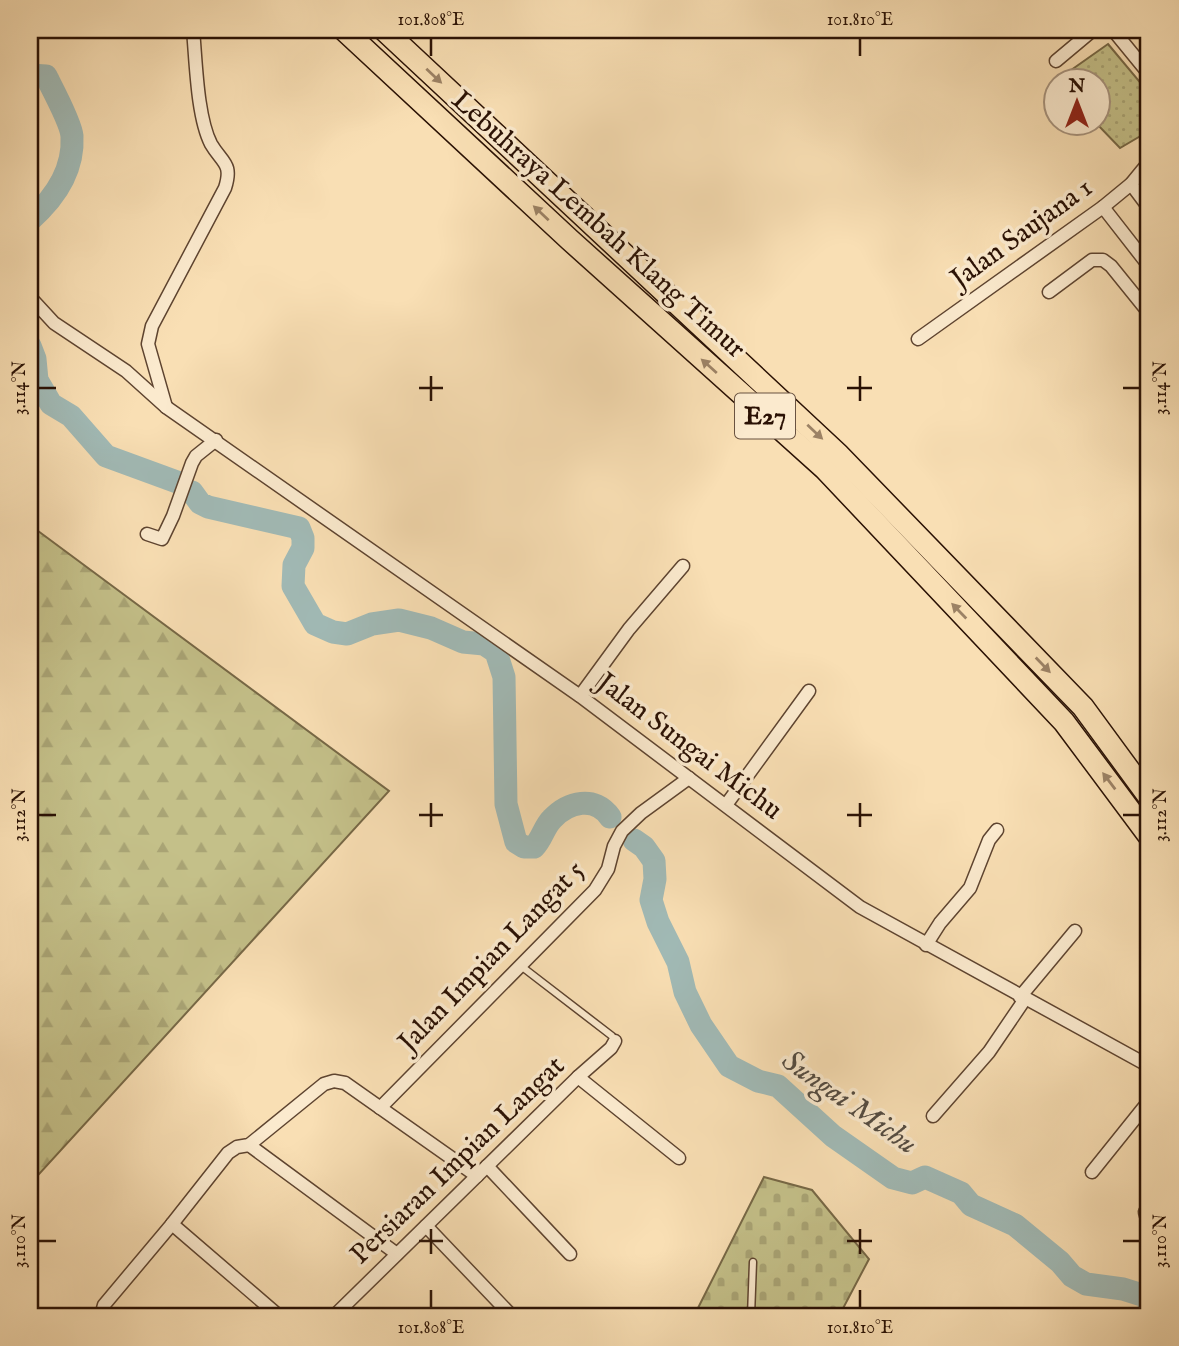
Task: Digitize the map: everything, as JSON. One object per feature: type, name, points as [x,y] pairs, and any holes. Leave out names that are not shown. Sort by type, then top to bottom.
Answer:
[{"type":"highway","name":"Lebuhraya Lembah Klang Timur","points":[[344,30],[570,240],[825,470],[1064,722],[1149,836]]},
{"type":"highway","name":"Lebuhraya Lembah Klang Timur","points":[[384,30],[839,454],[1083,707],[1149,797]]},
{"type":"street","points":[[166,407],[148,344],[152,326],[230,175],[226,163],[212,144],[204,121],[193,30]]},
{"type":"street","points":[[1056,61],[1093,30]]},
{"type":"street","points":[[1113,30],[1149,75]]},
{"type":"street","name":"Jalan Saujana 1","points":[[918,338],[1103,207],[1130,184],[1149,162]]},
{"type":"street","points":[[1130,184],[1149,208]]},
{"type":"street","points":[[1103,207],[1149,266]]},
{"type":"street","points":[[1049,292],[1092,260],[1103,260],[1111,266],[1149,313]]},
{"type":"street","name":"Jalan Sungai Michu","points":[[30,297],[54,323],[125,371],[166,407],[580,696],[860,907],[1149,1066]]},
{"type":"street","points":[[147,534],[162,539],[192,463],[203,449],[216,440]]},
{"type":"street","points":[[580,696],[629,629],[683,566]]},
{"type":"street","points":[[726,805],[809,691]]},
{"type":"street","name":"Jalan Impian Langat 5","points":[[380,1108],[595,890],[608,869],[614,846],[622,831],[641,813],[689,778]]},
{"type":"street","points":[[926,945],[940,923],[970,888],[989,840],[997,831]]},
{"type":"street","points":[[933,1116],[989,1052],[1022,998],[1074,931]]},
{"type":"street","name":"Persiaran Impian Langat","points":[[334,1316],[578,1077],[611,1048],[615,1041]]},
{"type":"street","points":[[578,1077],[679,1158]]},
{"type":"street","points":[[101,1316],[104,1304],[173,1224],[228,1153],[237,1147],[249,1145],[324,1084],[334,1081],[345,1083],[380,1108],[482,1171],[569,1254]]},
{"type":"street","points":[[1092,1172],[1149,1101]]},
{"type":"street","points":[[249,1145],[397,1254]]},
{"type":"street","points":[[1149,1205],[1145,1212],[1149,1227]]},
{"type":"street","points":[[173,1224],[279,1316]]},
{"type":"street","points":[[426,1226],[509,1313]]},
{"type":"lane","points":[[520,966],[615,1041]]},
{"type":"lane","points":[[751,1316],[753,1262]]},
{"type":"green space","points":[[1108,44],[1149,93],[1149,131],[1120,148],[1108,136],[1112,136],[1112,66],[1077,66]]},
{"type":"green space","points":[[30,525],[389,791],[30,1184]]},
{"type":"green space","points":[[764,1177],[812,1190],[869,1259],[839,1316],[705,1316],[697,1310]]},
{"type":"waterway","name":"Sungai Michu","points":[[30,75],[46,76],[65,114],[72,136],[70,161],[61,183],[47,203],[30,220]]},
{"type":"waterway","name":"Sungai Michu","points":[[30,346],[35,359],[37,380],[51,404],[71,416],[106,456],[177,482]]},
{"type":"waterway","name":"Sungai Michu","points":[[192,492],[200,503],[208,507],[299,528],[303,548],[294,565],[293,586],[315,624],[333,632],[347,634],[372,624],[399,620],[431,628],[463,642],[484,644],[496,652],[504,677],[506,804],[516,842],[524,847],[534,847],[552,819],[573,805],[589,803],[604,810],[610,817]]},
{"type":"waterway","name":"Sungai Michu","points":[[634,840],[644,847],[654,861],[655,879],[651,900],[658,922],[678,962],[685,992],[701,1025],[729,1066],[758,1081],[778,1086],[833,1136],[893,1178],[912,1183],[925,1177],[961,1193],[971,1205],[1015,1225],[1060,1262],[1072,1276],[1086,1284],[1123,1289],[1142,1295],[1149,1301]]}]
